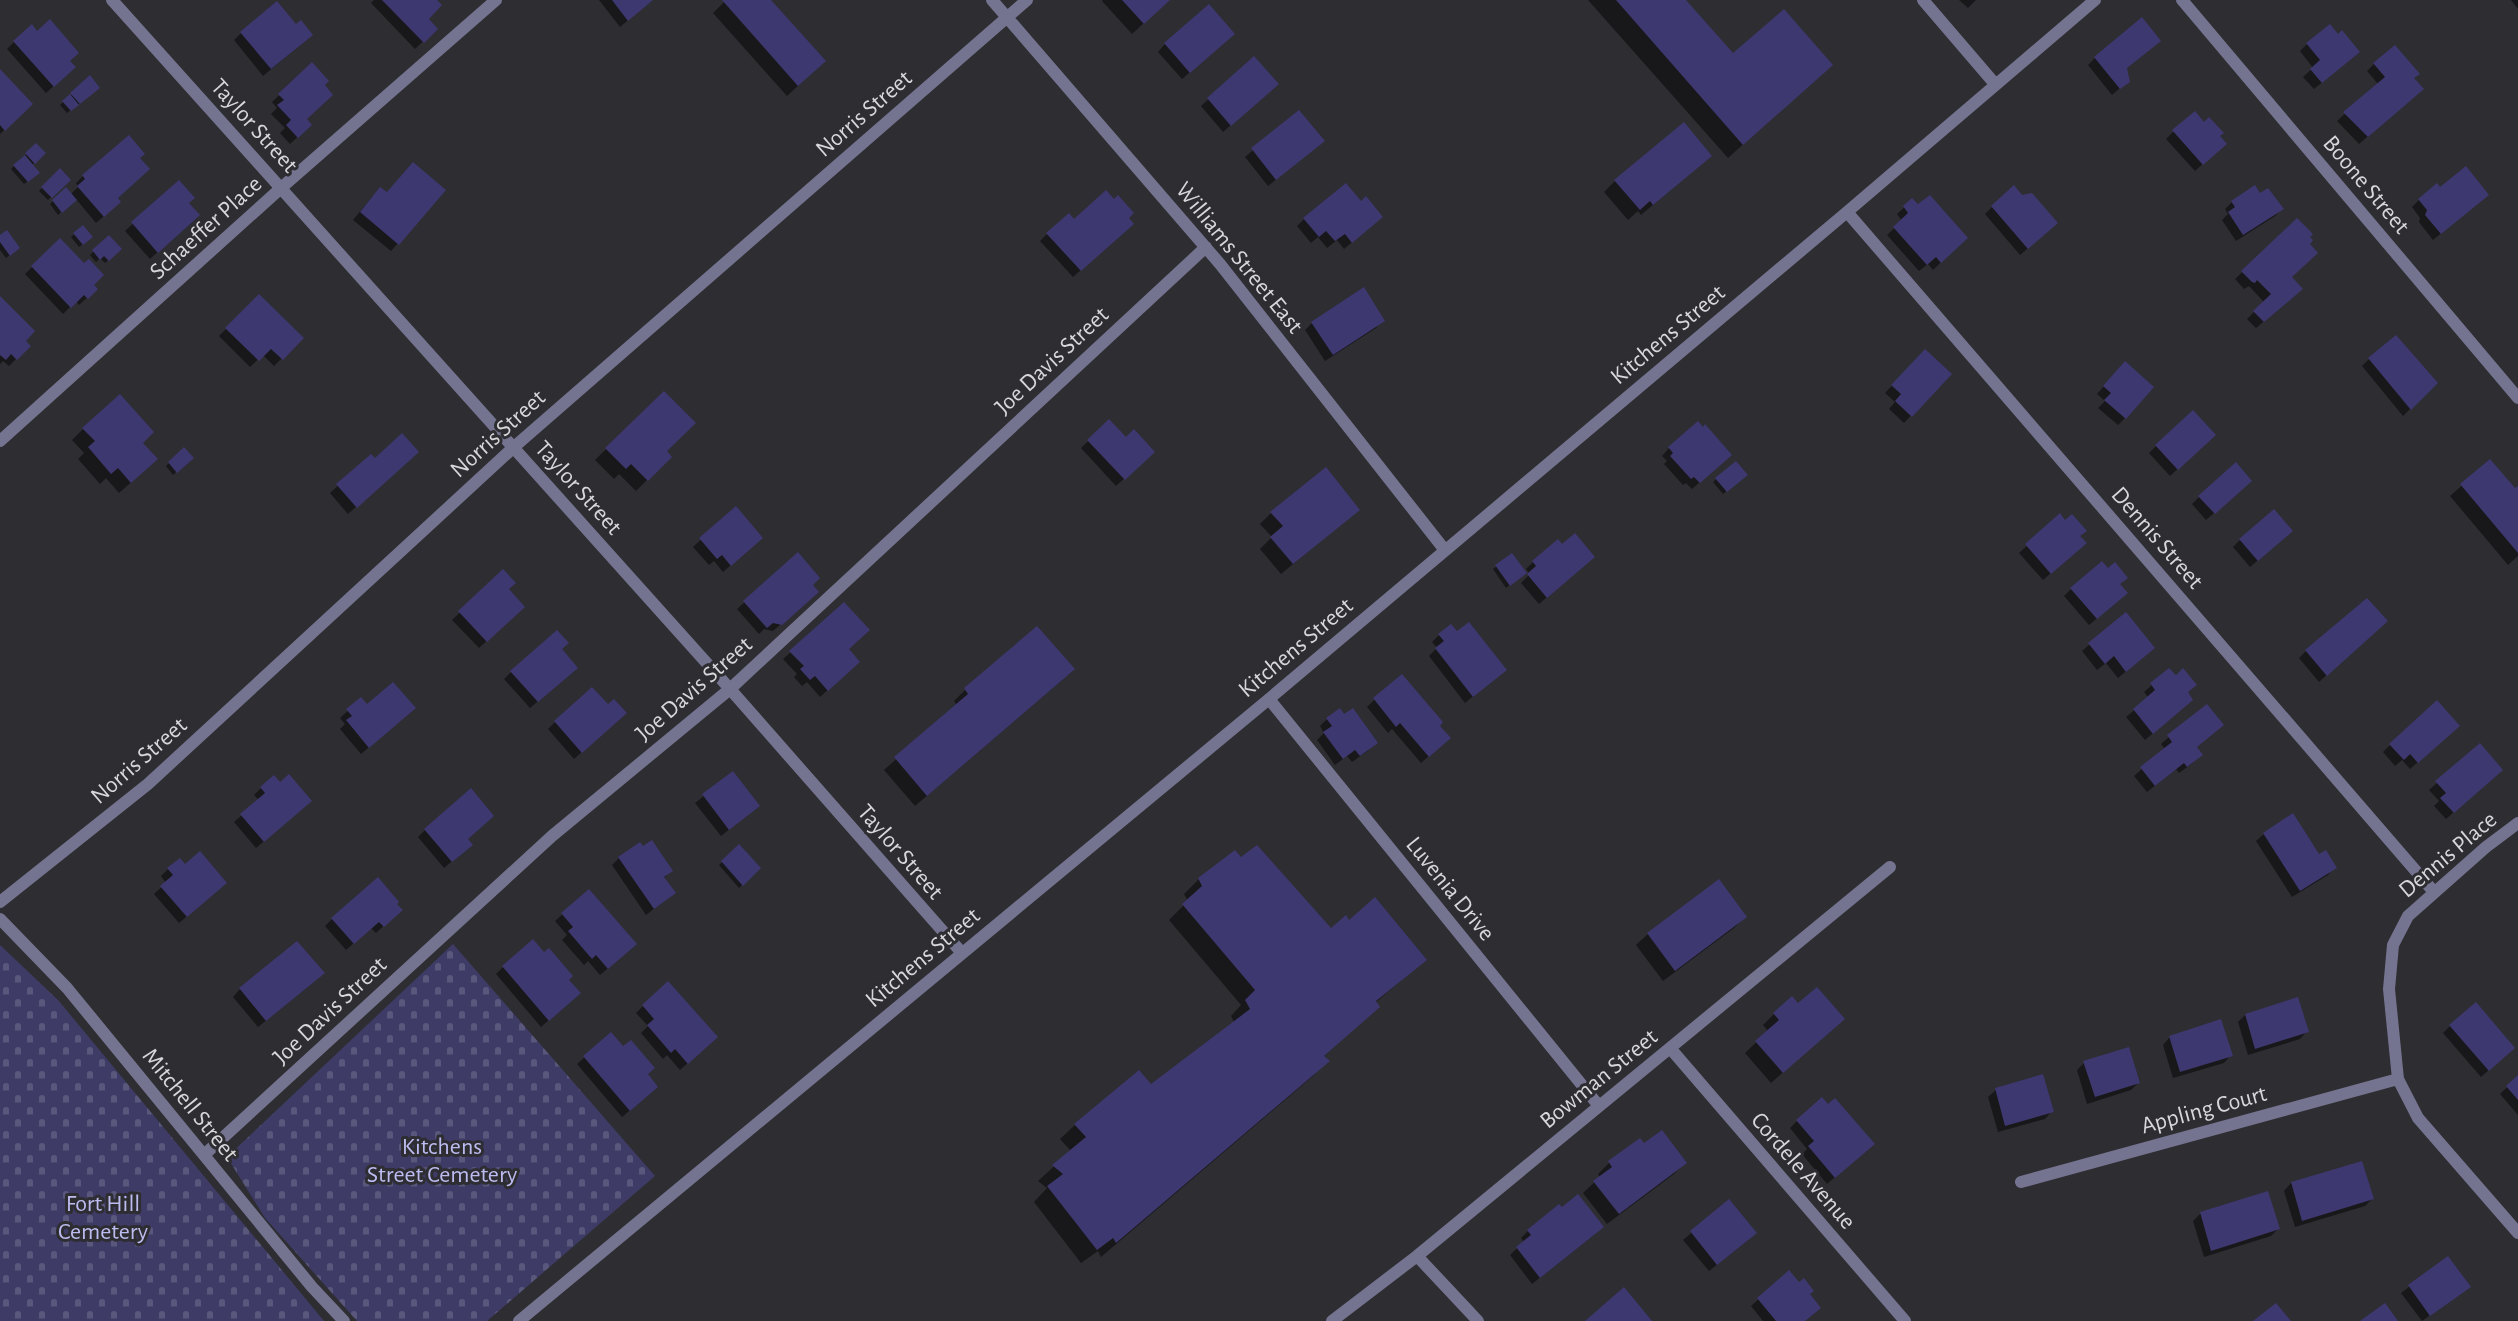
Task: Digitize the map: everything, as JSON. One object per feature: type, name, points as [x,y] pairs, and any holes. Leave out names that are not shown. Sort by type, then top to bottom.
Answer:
[{"type":"street","name":"Taylor Street","points":[[112,0],[730,689],[962,953]]},
{"type":"street","name":"Schaeffer Place","points":[[0,441],[496,0]]},
{"type":"street","name":"Williams Street East","points":[[992,0],[1206,247],[1444,549]]},
{"type":"street","name":"Norris Street","points":[[0,902],[148,784],[514,447],[1027,0]]},
{"type":"street","points":[[1923,0],[1995,84]]},
{"type":"street","name":"Kitchens Street","points":[[519,1321],[1269,699],[2095,0]]},
{"type":"street","name":"Boone Street","points":[[2182,0],[2518,398]]},
{"type":"street","name":"Dennis Street","points":[[1847,212],[2434,892]]},
{"type":"street","name":"Joe Davis Street","points":[[204,1155],[552,836],[730,689],[1206,247]]},
{"type":"street","name":"Luvenia Drive","points":[[1269,699],[1599,1106]]},
{"type":"street","name":"Dennis Place","points":[[2518,823],[2486,847],[2408,916],[2393,945],[2389,989],[2398,1079],[2418,1118],[2518,1233]]},
{"type":"street","name":"Bowman Street","points":[[1332,1321],[1417,1256],[1890,867]]},
{"type":"street","name":"Mitchell Street","points":[[0,919],[67,988],[312,1287],[344,1321]]},
{"type":"street","name":"Cordele Avenue","points":[[1670,1048],[1905,1321]]},
{"type":"street","name":"Appling Court","points":[[2021,1182],[2398,1079]]},
{"type":"street","points":[[1417,1256],[1478,1321]]},
{"type":"green space","name":"Kitchens Street Cemetery","points":[[453,944],[655,1176],[487,1321],[357,1321],[265,1218],[227,1157]]},
{"type":"green space","name":"Fort Hill Cemetery","points":[[0,945],[58,1000],[324,1321],[0,1321]]},
{"type":"building","points":[[382,0],[437,0],[442,5],[429,19],[438,29],[424,43]]},
{"type":"building","points":[[612,0],[653,0],[628,21]]},
{"type":"building","points":[[722,0],[771,0],[826,61],[798,86]]},
{"type":"building","points":[[1122,0],[1170,0],[1144,24]]},
{"type":"building","points":[[1616,0],[1686,0],[1733,53],[1784,9],[1833,65],[1743,145]]},
{"type":"building","points":[[277,1],[296,24],[301,20],[313,35],[271,69],[240,32]]},
{"type":"building","points":[[1209,4],[1235,34],[1190,73],[1164,43]]},
{"type":"building","points":[[2142,17],[2161,41],[2127,68],[2130,82],[2120,89],[2094,57]]},
{"type":"building","points":[[50,19],[79,53],[70,61],[76,67],[54,87],[13,41],[32,24],[37,31]]},
{"type":"building","points":[[2330,24],[2338,34],[2342,30],[2360,52],[2322,83],[2310,69],[2320,60],[2306,43]]},
{"type":"building","points":[[2395,45],[2420,74],[2414,78],[2424,89],[2368,137],[2343,112],[2385,77],[2373,63]]},
{"type":"building","points":[[1254,56],[1279,84],[1231,126],[1207,98]]},
{"type":"building","points":[[312,62],[329,81],[325,85],[333,95],[307,119],[312,125],[298,138],[286,125],[291,120],[277,105],[284,100],[278,94]]},
{"type":"building","points":[[0,69],[33,104],[5,131],[0,125]]},
{"type":"building","points":[[90,75],[100,88],[80,104],[70,93]]},
{"type":"building","points":[[70,94],[79,105],[71,111],[62,101]]},
{"type":"building","points":[[1299,110],[1325,141],[1276,180],[1251,148]]},
{"type":"building","points":[[2195,111],[2204,122],[2209,117],[2224,133],[2220,136],[2227,144],[2203,165],[2172,130]]},
{"type":"building","points":[[1684,122],[1712,156],[1653,205],[1650,201],[1640,210],[1614,180]]},
{"type":"building","points":[[129,135],[145,154],[140,158],[150,169],[118,198],[121,202],[104,217],[77,186],[85,179],[82,175]]},
{"type":"building","points":[[36,143],[46,153],[35,164],[25,153]]},
{"type":"building","points":[[25,155],[40,173],[28,182],[13,165]]},
{"type":"building","points":[[413,162],[446,190],[399,245],[360,212],[380,187],[387,192]]},
{"type":"building","points":[[2466,166],[2489,195],[2441,234],[2425,215],[2427,210],[2418,199],[2437,183],[2440,187]]},
{"type":"building","points":[[60,168],[71,180],[52,198],[41,187]]},
{"type":"building","points":[[179,180],[195,198],[189,203],[200,215],[158,253],[131,222]]},
{"type":"building","points":[[1346,183],[1361,201],[1366,196],[1383,217],[1352,243],[1345,234],[1335,241],[1326,231],[1319,237],[1303,218]]},
{"type":"building","points":[[2014,185],[2022,195],[2032,193],[2058,223],[2028,249],[1991,206]]},
{"type":"building","points":[[2255,185],[2260,193],[2268,188],[2284,209],[2243,235],[2228,212],[2235,207],[2231,201]]},
{"type":"building","points":[[66,187],[77,200],[62,213],[52,200]]},
{"type":"building","points":[[1106,190],[1114,199],[1118,195],[1134,213],[1129,218],[1134,224],[1081,271],[1046,233],[1069,213],[1074,219]]},
{"type":"building","points":[[1930,195],[1968,238],[1941,263],[1936,257],[1927,265],[1893,227],[1908,213],[1903,206],[1912,198],[1918,204]]},
{"type":"building","points":[[2297,218],[2313,234],[2310,237],[2313,240],[2310,244],[2318,253],[2292,277],[2303,289],[2264,322],[2253,311],[2271,294],[2257,280],[2255,283],[2252,282],[2241,271]]},
{"type":"building","points":[[83,225],[93,237],[83,245],[73,233]]},
{"type":"building","points":[[7,230],[20,248],[10,256],[0,242],[0,235]]},
{"type":"building","points":[[109,235],[122,249],[109,261],[104,256],[100,260],[92,250]]},
{"type":"building","points":[[60,238],[84,263],[89,259],[104,275],[94,285],[98,289],[88,299],[84,295],[71,308],[31,266]]},
{"type":"building","points":[[1364,287],[1385,321],[1333,355],[1311,322]]},
{"type":"building","points":[[259,294],[304,338],[283,360],[271,349],[259,361],[225,328]]},
{"type":"building","points":[[0,296],[35,331],[26,341],[31,346],[17,360],[11,354],[6,360],[0,355]]},
{"type":"building","points":[[2396,335],[2438,383],[2411,410],[2368,358]]},
{"type":"building","points":[[1925,349],[1952,374],[1912,417],[1895,401],[1901,394],[1891,385]]},
{"type":"building","points":[[2125,361],[2154,387],[2126,419],[2104,400],[2111,393],[2103,386]]},
{"type":"building","points":[[664,391],[696,423],[667,451],[672,457],[648,481],[631,464],[626,469],[605,448]]},
{"type":"building","points":[[120,394],[154,432],[143,443],[158,459],[131,483],[118,468],[111,474],[88,447],[95,441],[82,428]]},
{"type":"building","points":[[2193,410],[2216,435],[2178,470],[2155,445]]},
{"type":"building","points":[[1109,419],[1126,437],[1134,429],[1155,452],[1125,480],[1087,440]]},
{"type":"building","points":[[1698,421],[1703,427],[1705,424],[1732,455],[1700,483],[1694,477],[1691,479],[1670,456],[1673,453],[1668,447]]},
{"type":"building","points":[[402,433],[419,452],[357,508],[336,484],[371,454],[375,458]]},
{"type":"building","points":[[184,447],[194,458],[177,473],[168,462]]},
{"type":"building","points":[[2490,459],[2515,488],[2518,486],[2518,553],[2460,484]]},
{"type":"building","points":[[1736,461],[1748,475],[1727,492],[1715,478]]},
{"type":"building","points":[[2236,462],[2252,481],[2215,514],[2198,496]]},
{"type":"building","points":[[1326,467],[1360,510],[1293,564],[1270,537],[1283,526],[1270,512]]},
{"type":"building","points":[[736,506],[763,538],[731,566],[722,555],[717,559],[699,538]]},
{"type":"building","points":[[2274,509],[2293,531],[2258,561],[2239,539]]},
{"type":"building","points":[[2060,513],[2065,520],[2072,514],[2087,531],[2080,536],[2087,543],[2051,574],[2025,544]]},
{"type":"building","points":[[1575,533],[1595,557],[1547,598],[1527,574],[1536,566],[1532,561],[1558,539],[1562,544]]},
{"type":"building","points":[[798,552],[820,578],[813,585],[819,592],[782,625],[773,623],[767,628],[743,601]]},
{"type":"building","points":[[1512,553],[1527,573],[1510,586],[1495,565]]},
{"type":"building","points":[[2102,561],[2108,568],[2115,562],[2128,578],[2120,584],[2128,593],[2097,619],[2070,588]]},
{"type":"building","points":[[503,569],[516,583],[509,589],[525,607],[487,642],[458,611]]},
{"type":"building","points":[[2367,598],[2388,621],[2327,676],[2305,650]]},
{"type":"building","points":[[844,602],[870,630],[849,649],[860,662],[828,691],[815,676],[810,680],[800,669],[804,666],[789,651]]},
{"type":"building","points":[[2126,612],[2155,648],[2126,672],[2114,656],[2105,664],[2088,643]]},
{"type":"building","points":[[1469,622],[1507,670],[1473,697],[1435,648],[1444,641],[1438,634],[1451,624],[1457,631]]},
{"type":"building","points":[[1037,626],[1075,669],[927,796],[894,757],[968,694],[964,688]]},
{"type":"building","points":[[557,630],[569,643],[562,649],[578,668],[538,702],[510,671]]},
{"type":"building","points":[[2169,668],[2176,675],[2183,668],[2197,685],[2188,692],[2193,700],[2153,734],[2133,709],[2155,690],[2150,683]]},
{"type":"building","points":[[1402,674],[1443,722],[1440,726],[1451,738],[1429,757],[1400,723],[1396,727],[1373,698]]},
{"type":"building","points":[[393,682],[416,708],[369,748],[346,720],[352,716],[346,709],[361,697],[367,704]]},
{"type":"building","points":[[592,687],[608,704],[614,699],[627,713],[582,753],[554,721]]},
{"type":"building","points":[[2437,700],[2460,726],[2418,763],[2410,754],[2404,760],[2389,744]]},
{"type":"building","points":[[2207,704],[2224,725],[2197,747],[2203,755],[2187,767],[2184,763],[2155,786],[2140,767],[2172,742],[2167,735]]},
{"type":"building","points":[[1340,708],[1344,714],[1353,708],[1378,743],[1360,756],[1355,750],[1343,759],[1323,732],[1332,726],[1326,718]]},
{"type":"building","points":[[2480,743],[2503,770],[2454,813],[2440,798],[2446,793],[2435,781]]},
{"type":"building","points":[[733,771],[760,806],[729,830],[702,794]]},
{"type":"building","points":[[289,774],[312,801],[264,842],[240,814],[265,793],[260,787],[274,775],[280,782]]},
{"type":"building","points":[[471,788],[494,816],[468,839],[473,845],[452,862],[424,829]]},
{"type":"building","points":[[2293,813],[2319,854],[2326,850],[2337,868],[2300,891],[2263,833]]},
{"type":"building","points":[[652,840],[673,871],[664,877],[676,893],[654,909],[618,857],[640,842],[643,846]]},
{"type":"building","points":[[739,844],[761,868],[743,886],[721,861]]},
{"type":"building","points":[[1257,845],[1331,928],[1346,915],[1349,920],[1375,897],[1427,960],[1376,1001],[1380,1007],[1324,1056],[1330,1061],[1116,1243],[1113,1238],[1097,1250],[1047,1186],[1063,1174],[1052,1165],[1086,1137],[1074,1124],[1139,1070],[1151,1084],[1250,1009],[1245,1000],[1255,990],[1182,904],[1202,886],[1198,878],[1235,850],[1241,857]]},
{"type":"building","points":[[200,851],[227,883],[187,917],[160,886],[173,875],[167,868],[180,858],[185,864]]},
{"type":"building","points":[[378,877],[403,910],[384,927],[379,922],[354,944],[331,918]]},
{"type":"building","points":[[1719,879],[1747,917],[1675,971],[1647,933]]},
{"type":"building","points":[[589,889],[637,944],[608,969],[596,955],[592,959],[568,931],[573,927],[561,913]]},
{"type":"building","points":[[533,939],[544,952],[549,948],[573,976],[569,980],[581,993],[549,1021],[502,966]]},
{"type":"building","points":[[297,941],[325,973],[266,1021],[239,988]]},
{"type":"building","points":[[668,981],[718,1037],[688,1064],[675,1049],[671,1053],[647,1025],[654,1019],[642,1005]]},
{"type":"building","points":[[1817,987],[1845,1019],[1783,1073],[1755,1041],[1779,1020],[1773,1013],[1792,996],[1798,1003]]},
{"type":"building","points":[[2298,997],[2309,1032],[2255,1049],[2245,1014]]},
{"type":"building","points":[[2476,1002],[2515,1048],[2489,1071],[2449,1025]]},
{"type":"building","points":[[2221,1019],[2233,1056],[2180,1072],[2169,1036]]},
{"type":"building","points":[[611,1032],[623,1046],[631,1040],[655,1068],[648,1074],[658,1087],[630,1111],[583,1056]]},
{"type":"building","points":[[2129,1047],[2140,1083],[2095,1097],[2083,1061]]},
{"type":"building","points":[[2043,1074],[2054,1112],[2005,1126],[1995,1088]]},
{"type":"building","points":[[2518,1075],[2518,1100],[2506,1086]]},
{"type":"building","points":[[1822,1097],[1828,1104],[1835,1098],[1875,1144],[1835,1178],[1808,1146],[1814,1141],[1796,1120]]},
{"type":"building","points":[[1662,1130],[1687,1163],[1619,1214],[1593,1181],[1612,1167],[1608,1161],[1640,1138],[1644,1143]]},
{"type":"building","points":[[2362,1161],[2374,1199],[2302,1221],[2291,1182]]},
{"type":"building","points":[[2268,1191],[2280,1229],[2211,1251],[2200,1212]]},
{"type":"building","points":[[1578,1194],[1604,1227],[1540,1278],[1516,1247],[1531,1235],[1527,1230],[1559,1204],[1562,1207]]},
{"type":"building","points":[[1729,1199],[1757,1233],[1717,1265],[1690,1231]]},
{"type":"building","points":[[2448,1256],[2471,1287],[2430,1316],[2408,1285]]},
{"type":"building","points":[[1789,1270],[1799,1282],[1804,1278],[1814,1291],[1810,1294],[1821,1308],[1805,1321],[1776,1321],[1757,1298]]},
{"type":"building","points":[[1624,1287],[1652,1321],[1585,1321]]},
{"type":"building","points":[[2276,1303],[2291,1321],[2253,1321]]},
{"type":"building","points":[[2385,1303],[2398,1321],[2360,1321]]}]
